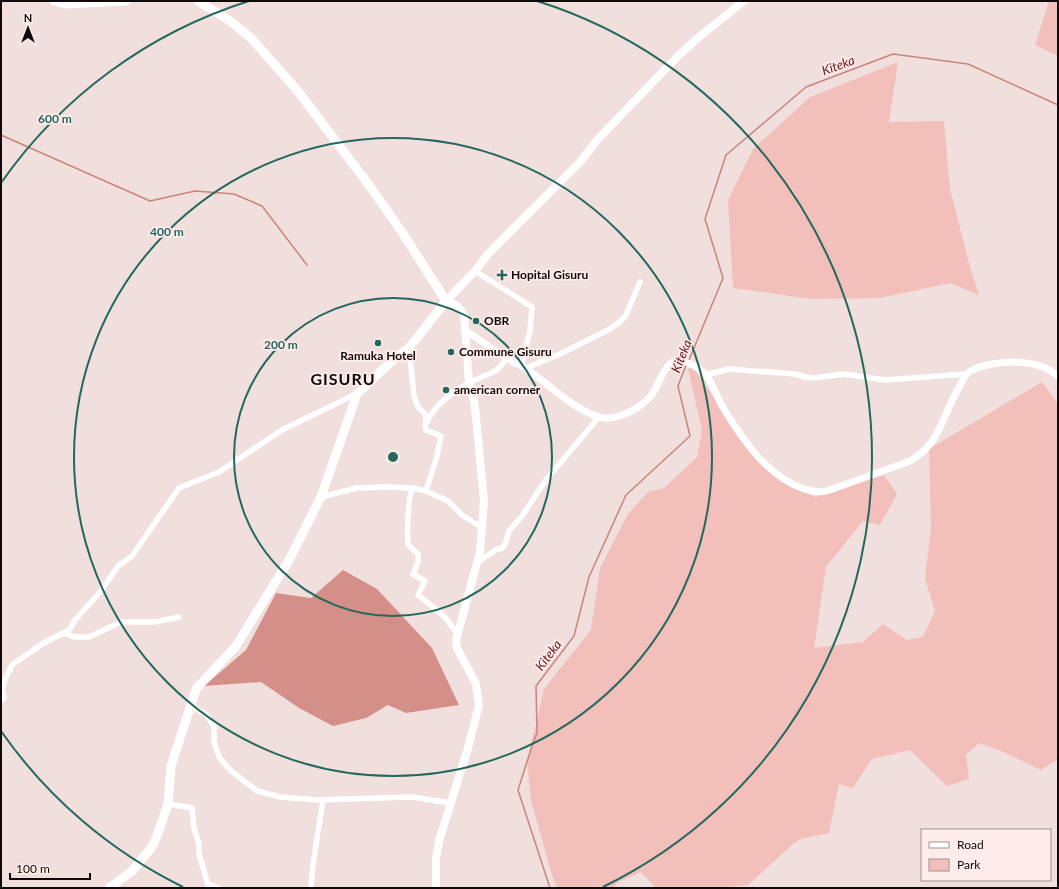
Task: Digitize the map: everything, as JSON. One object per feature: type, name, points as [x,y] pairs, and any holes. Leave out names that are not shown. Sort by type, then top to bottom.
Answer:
[{"type":"main road","points":[[54,1],[65,4],[126,1]]},
{"type":"main road","points":[[198,1],[230,21],[251,38],[275,64],[297,90],[370,185],[446,301],[458,306],[464,315],[469,382],[475,406],[484,501],[478,562],[456,640],[457,648],[476,684],[479,705],[475,726],[454,792],[452,804],[439,841],[436,859],[436,888]]},
{"type":"main road","points":[[109,888],[132,871],[152,847],[164,819],[168,804],[171,766],[194,694],[198,686],[236,646],[245,634],[289,560],[321,497],[357,394],[394,358],[409,348],[446,301],[475,271],[488,254],[582,161],[608,128],[678,56],[744,1]]},
{"type":"street","points":[[475,271],[532,307],[530,331],[523,367]]},
{"type":"street","points":[[523,367],[560,354],[610,329],[621,321],[626,315],[640,282]]},
{"type":"street","points":[[464,329],[508,359],[523,367],[566,399],[598,418],[609,418],[622,415],[639,406],[650,398],[665,369],[674,361],[679,360],[688,362],[706,375],[736,428],[763,462],[784,479],[803,489],[814,492],[827,491],[910,461],[921,455],[930,446],[936,436],[966,374]]},
{"type":"street","points":[[409,348],[414,396],[418,407],[425,414],[426,430],[441,436],[437,456],[426,491]]},
{"type":"street","points":[[425,426],[429,418],[443,400],[469,382],[496,371],[502,366],[505,360],[508,359]]},
{"type":"street","points":[[706,375],[728,369],[795,374],[806,377],[844,374],[884,380],[966,374],[982,366],[1021,362],[1036,364],[1052,371],[1058,376]]},
{"type":"street","points":[[1,701],[4,698],[2,690],[5,680],[12,665],[42,644],[69,630],[75,620],[101,591],[118,566],[132,556],[178,488],[219,472],[282,430],[357,394]]},
{"type":"street","points":[[478,562],[497,549],[501,549],[505,545],[509,531],[522,516],[544,481],[598,418]]},
{"type":"street","points":[[321,497],[357,488],[387,486],[412,488],[426,491],[448,501],[462,515],[482,527]]},
{"type":"street","points":[[412,488],[408,503],[408,545],[418,554],[418,562],[413,574],[425,581],[418,595],[444,616],[457,633]]},
{"type":"street","points":[[64,633],[74,637],[89,637],[121,622],[155,622],[179,617]]},
{"type":"street","points":[[192,704],[196,709],[206,714],[214,726],[214,742],[219,757],[230,770],[257,791],[281,797],[323,800],[412,797],[452,804]]},
{"type":"street","points":[[311,888],[313,864],[323,800]]},
{"type":"street","points":[[168,804],[192,808],[194,828],[199,844],[199,854],[208,886],[219,888]]},
{"type":"green space","points":[[1049,1],[1058,1],[1058,56],[1035,45]]},
{"type":"green space","points":[[898,62],[889,122],[944,121],[950,189],[970,267],[979,295],[950,283],[880,298],[811,299],[733,288],[728,200],[753,149],[810,97]]},
{"type":"green space","points":[[692,366],[732,423],[788,484],[816,497],[884,475],[897,494],[880,525],[863,521],[826,567],[814,648],[863,642],[883,624],[907,640],[923,637],[935,611],[925,579],[931,527],[929,449],[1042,382],[1058,404],[1058,759],[1041,770],[999,750],[979,743],[966,755],[969,779],[947,786],[910,750],[872,759],[853,788],[839,784],[829,833],[801,839],[794,843],[748,885],[715,888],[656,888],[641,872],[618,882],[613,888],[557,888],[551,872],[531,800],[527,762],[544,689],[591,630],[600,568],[628,514],[648,492],[664,488],[697,457],[702,430],[688,369]]},
{"type":"shaded area","points":[[343,570],[377,589],[432,648],[459,705],[406,713],[388,705],[366,718],[333,726],[299,708],[261,682],[204,686],[246,650],[276,593],[311,598]]},
{"type":"waterway","name":"Kiteka","points":[[689,360],[723,278],[705,219],[726,155],[806,87],[893,54],[968,64],[1058,105]]},
{"type":"waterway","points":[[1,135],[150,201],[195,191],[234,194],[262,206],[307,265]]},
{"type":"waterway","name":"Kiteka","points":[[550,888],[518,790],[537,733],[536,686],[574,636],[589,577],[626,495],[690,436],[678,386],[686,365]]},
{"type":"place","name":"Hopital Gisuru","points":[[502,275]]},
{"type":"place","name":"OBR","points":[[476,321]]},
{"type":"place","name":"Ramuka Hotel","points":[[378,343]]},
{"type":"place","name":"Commune Gisuru","points":[[451,352]]},
{"type":"place","name":"american corner","points":[[446,390]]},
{"type":"district","name":"GISURU","points":[[343,379]]}]
